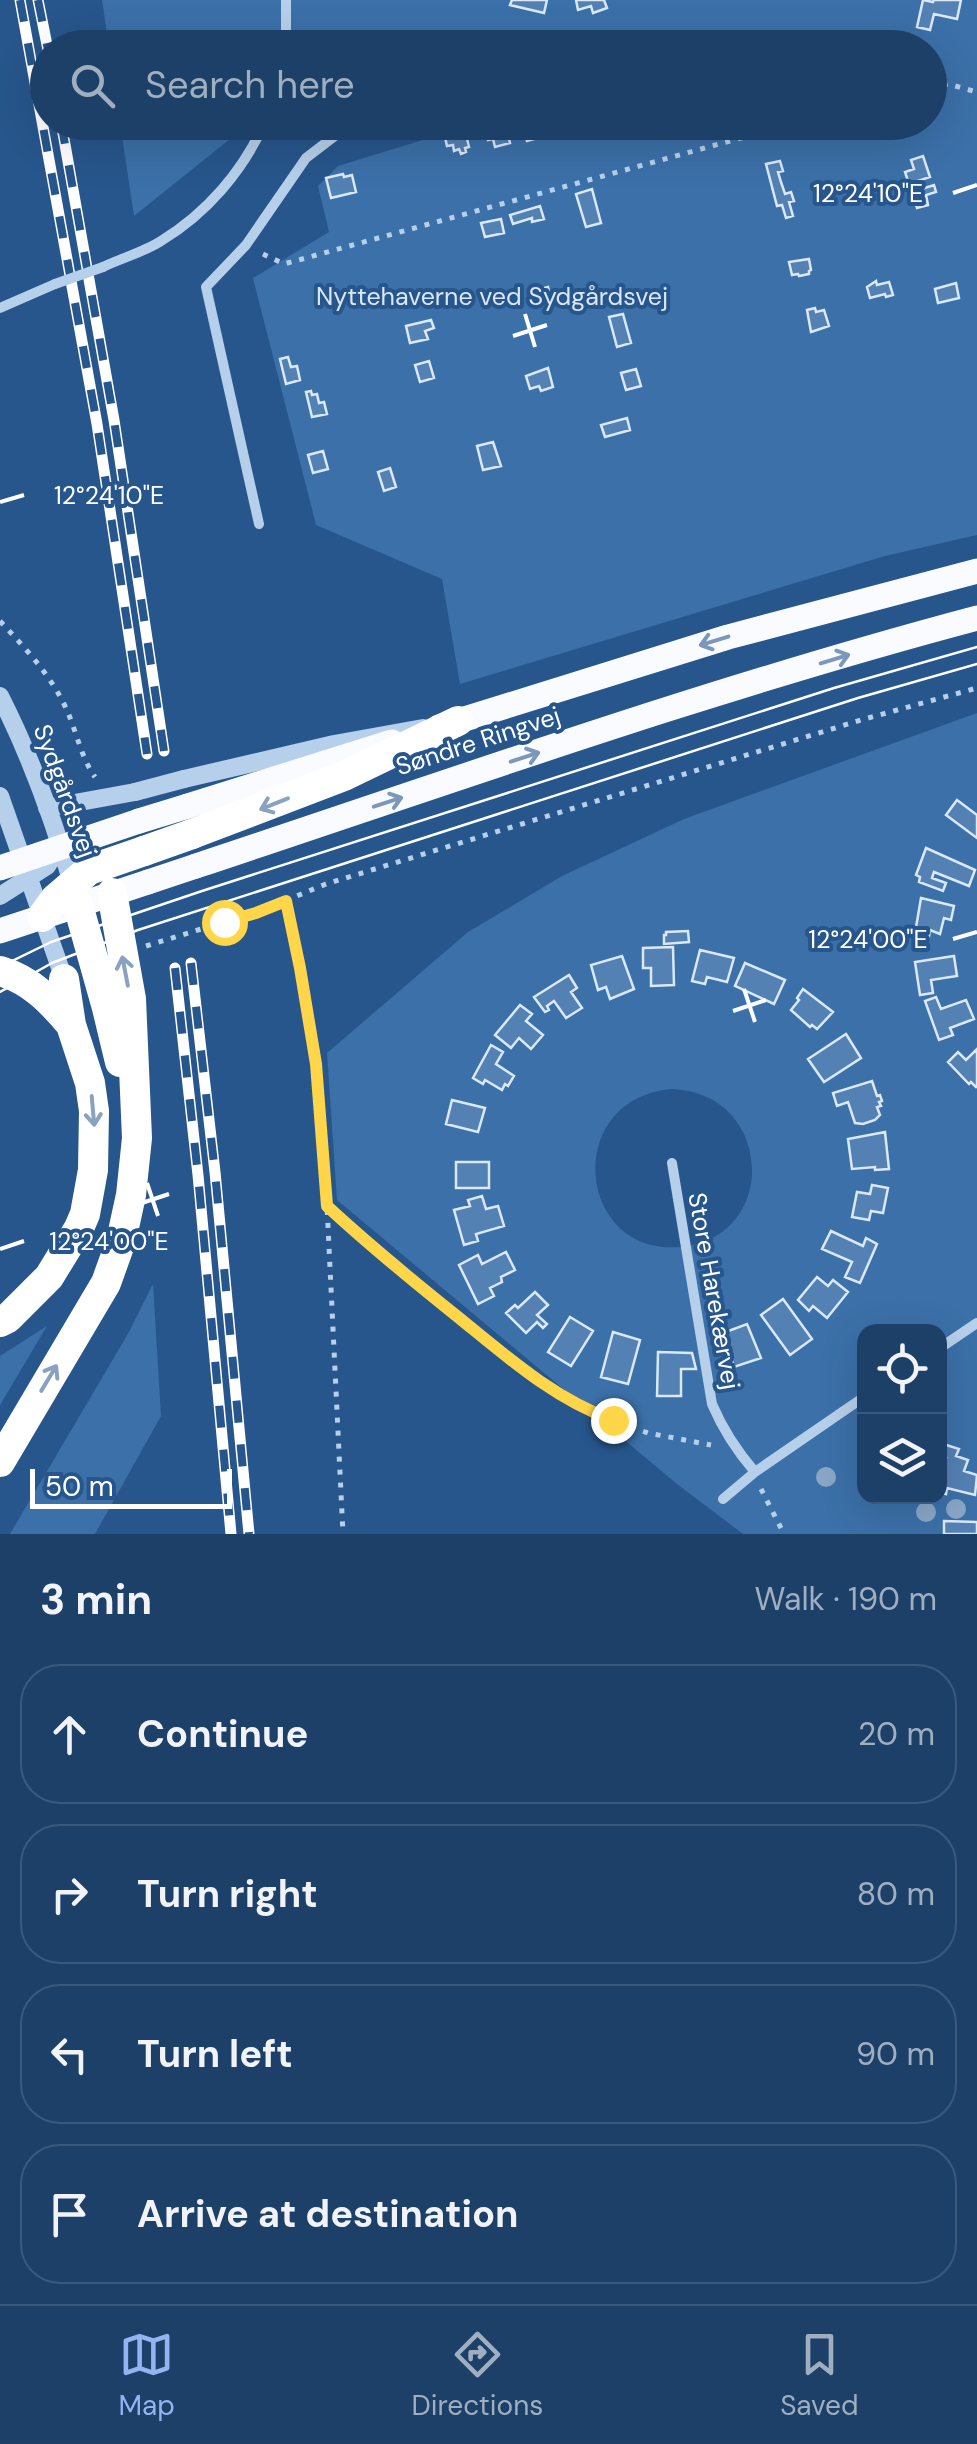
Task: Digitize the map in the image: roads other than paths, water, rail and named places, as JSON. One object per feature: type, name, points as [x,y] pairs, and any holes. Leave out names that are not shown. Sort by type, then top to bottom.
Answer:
[{"type":"highway","points":[[137,1138],[108,1008],[75,894],[89,870],[144,851],[190,820],[344,776],[458,721]]},
{"type":"highway","points":[[0,1462],[106,1283],[122,1241],[137,1138],[131,999],[112,893]]},
{"type":"highway","points":[[42,917],[55,898],[75,894]]},
{"type":"highway","points":[[0,972],[47,997],[71,1025]]},
{"type":"highway","points":[[0,1322],[49,1277],[85,1214],[93,1170],[94,1110],[90,1083],[71,1025],[64,978]]},
{"type":"main road","name":"Søndre Ringvej","points":[[458,721],[728,637],[977,571]]},
{"type":"main road","name":"Søndre Ringvej","points":[[75,894],[112,893],[148,882],[718,694],[977,618]]},
{"type":"main road","points":[[17,869],[60,847],[139,821],[190,820]]},
{"type":"main road","points":[[0,931],[42,917]]},
{"type":"street","points":[[286,0],[287,30]]},
{"type":"street","points":[[0,308],[160,242],[194,217],[229,183],[257,140]]},
{"type":"street","points":[[259,524],[206,287],[246,245],[306,158],[330,140]]},
{"type":"street","name":"Sydgårdsvej","points":[[0,696],[18,731],[75,894]]},
{"type":"street","points":[[47,808],[135,792],[334,744],[458,721]]},
{"type":"street","points":[[0,796],[17,869],[42,917],[64,978]]},
{"type":"street","points":[[0,896],[17,869]]},
{"type":"street","name":"Store Harekærvej","points":[[672,1164],[712,1404],[734,1448],[754,1472]]},
{"type":"street","points":[[947,1343],[977,1324]]},
{"type":"street","points":[[723,1498],[754,1472],[857,1402]]},
{"type":"tram line","points":[[0,967],[51,942],[202,891],[834,688],[977,647]]},
{"type":"tram line","points":[[0,992],[52,963],[138,930],[858,698],[977,664]]},
{"type":"railway","points":[[20,0],[30,55]]},
{"type":"railway","points":[[38,0],[44,30]]},
{"type":"railway","points":[[45,140],[97,424],[147,754]]},
{"type":"railway","points":[[64,140],[114,420],[164,751]]},
{"type":"railway","points":[[191,963],[249,1534]]},
{"type":"railway","points":[[175,968],[231,1534]]},
{"type":"park label","name":"Nyttehaverne ved Sydgårdsvej","points":[[492,296]]}]
